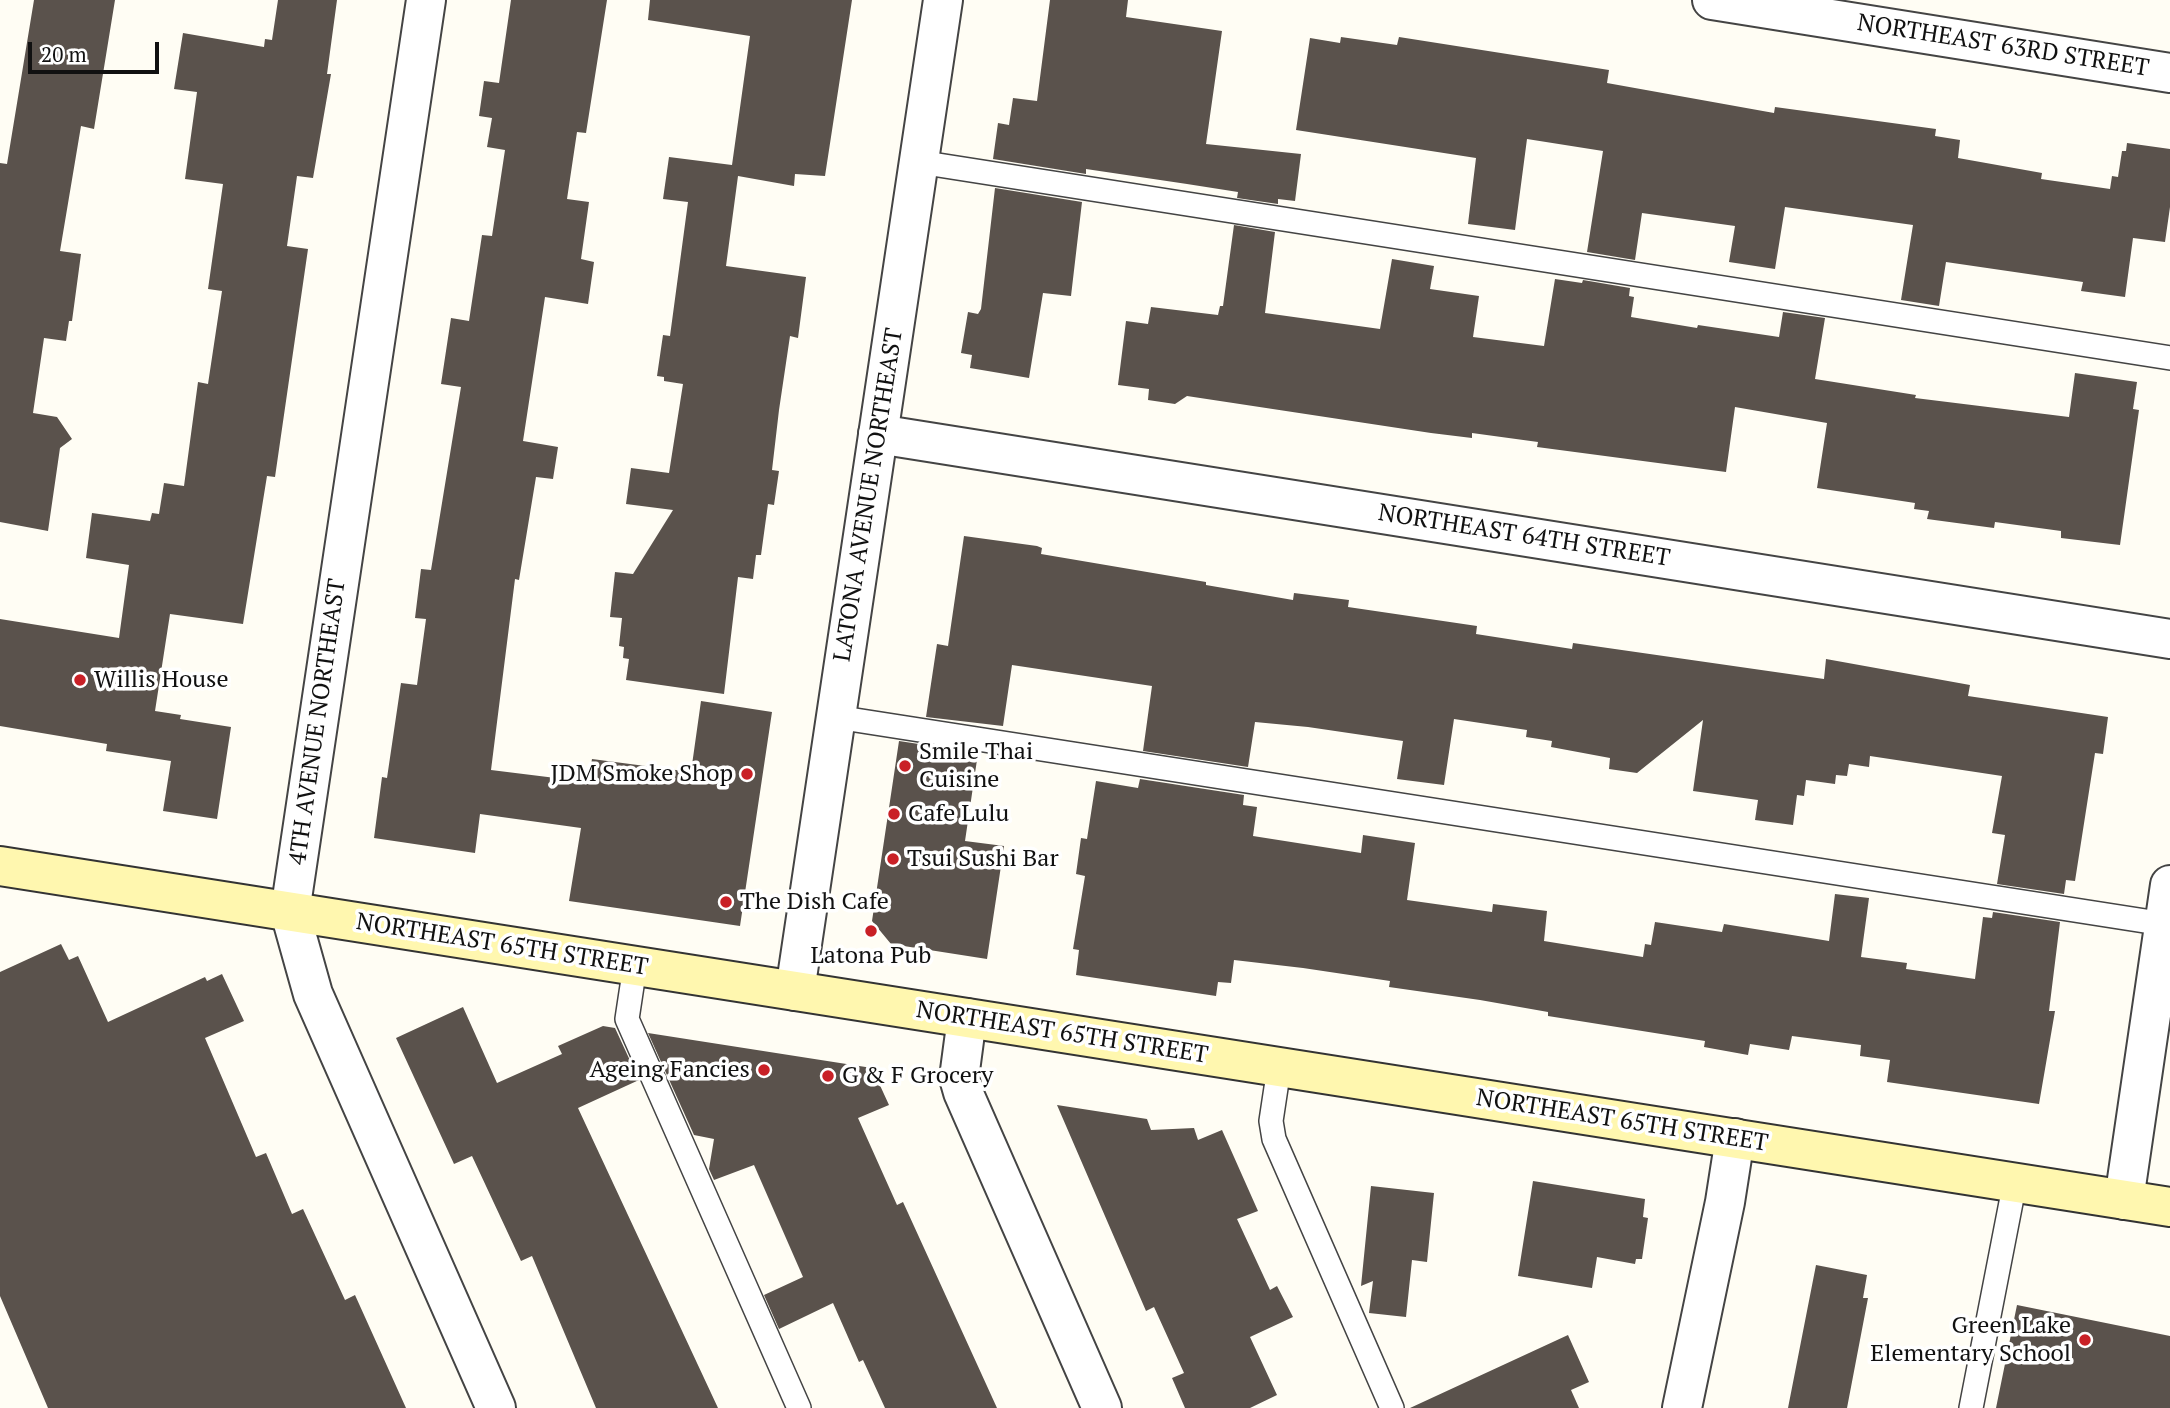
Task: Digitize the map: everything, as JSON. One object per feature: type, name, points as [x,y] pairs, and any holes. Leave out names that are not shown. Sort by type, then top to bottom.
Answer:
[{"type":"main road","name":"NORTHEAST 65TH STREET","points":[[0,866],[2170,1207]]},
{"type":"street","name":"4TH AVENUE NORTHEAST","points":[[426,0],[290,912],[313,995],[496,1408]]},
{"type":"street","name":"LATONA AVENUE NORTHEAST","points":[[795,991],[943,0]]},
{"type":"street","name":"NORTHEAST 63RD STREET","points":[[1712,0],[2170,73]]},
{"type":"street","name":"NORTHEAST 64TH STREET","points":[[878,434],[2170,639]]},
{"type":"street","points":[[2124,1199],[2167,925],[2170,885]]},
{"type":"street","points":[[967,1018],[960,1065],[963,1092],[1102,1408]]},
{"type":"street","points":[[1682,1408],[1725,1202],[1735,1138]]},
{"type":"lane","points":[[919,162],[2170,358]]},
{"type":"lane","points":[[836,717],[2167,925]]},
{"type":"lane","points":[[635,966],[627,1019],[799,1408]]},
{"type":"lane","points":[[1279,1068],[1272,1121],[1274,1139],[1392,1408]]},
{"type":"lane","points":[[1971,1408],[2015,1182]]},
{"type":"building","points":[[34,0],[115,0],[94,129],[81,126],[60,251],[81,254],[72,321],[69,321],[66,341],[44,338],[33,413],[57,417],[72,439],[60,448],[48,531],[0,522],[0,163],[7,164]]},
{"type":"building","points":[[278,0],[337,0],[327,74],[331,74],[313,178],[297,176],[287,246],[308,249],[275,477],[267,476],[243,624],[170,614],[155,711],[181,715],[180,719],[231,727],[217,819],[163,811],[171,761],[106,751],[107,744],[0,726],[0,619],[119,638],[129,565],[86,558],[92,513],[150,521],[152,513],[159,514],[164,483],[184,486],[198,382],[208,384],[222,291],[208,289],[223,184],[185,179],[197,92],[174,89],[183,33],[264,47],[265,39],[272,40]]},
{"type":"building","points":[[511,0],[607,0],[586,133],[577,132],[567,199],[589,202],[581,259],[594,262],[588,304],[545,297],[523,441],[558,447],[553,479],[536,477],[519,580],[515,579],[491,770],[588,782],[592,759],[691,772],[701,701],[772,712],[740,926],[569,901],[581,828],[480,814],[475,853],[374,838],[382,777],[387,778],[401,683],[417,685],[426,619],[415,618],[421,569],[431,570],[461,387],[441,384],[451,318],[469,321],[482,235],[492,236],[505,150],[487,147],[492,118],[479,116],[484,81],[499,83]]},
{"type":"building","points":[[650,0],[852,0],[825,176],[795,174],[794,186],[738,176],[726,266],[806,277],[798,338],[790,336],[779,410],[772,470],[779,471],[774,505],[768,504],[761,555],[756,555],[753,579],[738,577],[724,694],[626,680],[629,659],[623,658],[624,647],[619,646],[622,618],[610,617],[615,572],[633,574],[673,510],[626,504],[631,468],[669,473],[683,384],[664,381],[664,377],[657,376],[663,335],[670,336],[688,202],[663,199],[669,157],[732,165],[750,36],[648,20]]},
{"type":"building","points":[[1050,0],[1128,0],[1126,17],[1222,31],[1206,144],[1301,154],[1295,201],[1278,199],[1278,204],[1237,198],[1238,192],[1086,169],[1086,174],[993,159],[998,123],[1009,125],[1013,98],[1037,101]]},
{"type":"building","points":[[1341,37],[1397,45],[1399,37],[1609,70],[1607,83],[1774,113],[1775,107],[1936,129],[1935,136],[1960,140],[1958,158],[2042,173],[2041,179],[2110,189],[2112,176],[2118,177],[2122,151],[2126,151],[2127,143],[2170,149],[2170,207],[2165,242],[2133,238],[2125,297],[2081,291],[2083,282],[1946,262],[1939,306],[1901,300],[1913,225],[1785,207],[1775,269],[1729,262],[1735,226],[1642,213],[1635,260],[1587,252],[1603,151],[1527,139],[1515,230],[1468,224],[1476,158],[1296,130],[1310,38],[1340,43]]},
{"type":"building","points":[[995,188],[1082,202],[1071,296],[1043,293],[1029,378],[970,368],[972,355],[961,353],[968,312],[978,314],[981,309]]},
{"type":"building","points":[[1234,225],[1275,232],[1265,313],[1380,329],[1392,259],[1434,266],[1430,289],[1479,296],[1473,337],[1544,346],[1555,279],[1582,283],[1583,280],[1630,288],[1629,296],[1634,297],[1631,317],[1697,328],[1698,325],[1779,337],[1783,312],[1825,318],[1815,379],[1916,395],[1915,398],[2069,417],[2075,373],[2137,382],[2133,409],[2139,410],[2120,545],[2061,538],[2061,531],[1995,522],[1994,528],[1927,519],[1929,511],[1914,509],[1915,503],[1817,488],[1827,423],[1735,407],[1726,472],[1537,447],[1538,442],[1472,433],[1472,438],[1431,433],[1187,396],[1175,404],[1148,400],[1149,389],[1118,385],[1126,321],[1148,324],[1151,307],[1218,315],[1220,306],[1223,306]]},
{"type":"building","points":[[964,536],[1037,546],[1042,548],[1041,554],[1293,600],[1294,593],[1349,600],[1348,607],[1477,626],[1476,634],[1572,649],[1573,643],[1824,679],[1826,659],[1970,685],[1968,696],[2108,717],[2103,754],[2095,753],[2075,881],[2066,880],[2064,894],[1997,884],[2005,835],[1992,833],[2002,776],[1870,756],[1869,767],[1849,764],[1847,776],[1836,775],[1835,784],[1806,780],[1804,796],[1797,795],[1793,825],[1755,820],[1758,800],[1693,791],[1703,720],[1637,773],[1609,769],[1610,758],[1551,747],[1552,741],[1526,737],[1527,730],[1454,719],[1444,785],[1397,779],[1403,741],[1308,727],[1255,722],[1248,767],[1143,751],[1152,686],[1012,665],[1003,726],[926,717],[937,644],[948,646]]},
{"type":"building","points":[[899,741],[978,753],[965,841],[1004,846],[987,959],[891,944],[872,921]]},
{"type":"building","points":[[1140,779],[1244,795],[1243,805],[1257,807],[1253,836],[1361,853],[1363,835],[1415,843],[1407,900],[1492,912],[1493,904],[1547,911],[1544,941],[1643,957],[1645,944],[1651,945],[1655,922],[1722,932],[1724,924],[1829,941],[1835,894],[1869,898],[1861,957],[1907,963],[1906,969],[1975,979],[1983,917],[1992,918],[1993,912],[2060,922],[2049,1011],[2055,1011],[2039,1104],[1887,1082],[1890,1060],[1860,1056],[1861,1045],[1792,1036],[1789,1050],[1750,1044],[1748,1055],[1704,1047],[1705,1041],[1548,1016],[1548,1012],[1389,987],[1390,981],[1303,968],[1234,960],[1231,983],[1218,982],[1216,996],[1076,975],[1079,950],[1073,949],[1085,876],[1076,874],[1081,838],[1087,839],[1096,781],[1138,788]]},
{"type":"building","points":[[61,944],[69,960],[78,956],[108,1022],[205,977],[207,981],[222,974],[244,1021],[205,1038],[256,1157],[266,1153],[292,1214],[303,1209],[345,1300],[355,1295],[406,1408],[48,1408],[0,1296],[0,972]]},
{"type":"building","points":[[463,1007],[497,1083],[562,1054],[558,1046],[603,1026],[615,1028],[639,1080],[578,1108],[718,1408],[596,1408],[532,1256],[521,1261],[472,1156],[454,1164],[396,1038]]},
{"type":"building","points":[[648,1033],[872,1068],[889,1105],[858,1118],[897,1205],[903,1202],[997,1408],[885,1408],[863,1360],[859,1362],[833,1303],[779,1329],[764,1295],[803,1277],[754,1165],[714,1180],[709,1169],[714,1139],[694,1135]]},
{"type":"building","points":[[1057,1105],[1147,1119],[1151,1130],[1194,1128],[1198,1140],[1222,1130],[1258,1211],[1237,1219],[1270,1290],[1277,1286],[1293,1317],[1250,1337],[1277,1395],[1250,1408],[1185,1408],[1172,1378],[1184,1373],[1154,1307],[1146,1311]]},
{"type":"building","points":[[1533,1181],[1645,1199],[1643,1217],[1648,1218],[1642,1259],[1636,1259],[1635,1264],[1597,1257],[1592,1288],[1518,1276]]},
{"type":"building","points":[[1371,1186],[1434,1193],[1427,1262],[1412,1260],[1406,1317],[1369,1313],[1373,1281],[1361,1286]]},
{"type":"building","points":[[1816,1265],[1867,1275],[1863,1298],[1868,1298],[1847,1408],[1788,1408]]},
{"type":"building","points":[[2017,1305],[2170,1336],[2170,1408],[1996,1408]]},
{"type":"building","points":[[1568,1335],[1589,1382],[1571,1390],[1579,1408],[1410,1408]]},
{"type":"place","name":"Willis House","points":[[80,680]]},
{"type":"place","name":"Smile Thai Cuisine","points":[[905,766]]},
{"type":"place","name":"JDM Smoke Shop","points":[[747,774]]},
{"type":"place","name":"Cafe Lulu","points":[[894,814]]},
{"type":"place","name":"Tsui Sushi Bar","points":[[893,859]]},
{"type":"place","name":"The Dish Cafe","points":[[726,902]]},
{"type":"place","name":"Latona Pub","points":[[871,931]]},
{"type":"place","name":"Ageing Fancies","points":[[764,1070]]},
{"type":"place","name":"G & F Grocery","points":[[828,1076]]},
{"type":"place","name":"Green Lake Elementary School","points":[[2085,1340]]}]
